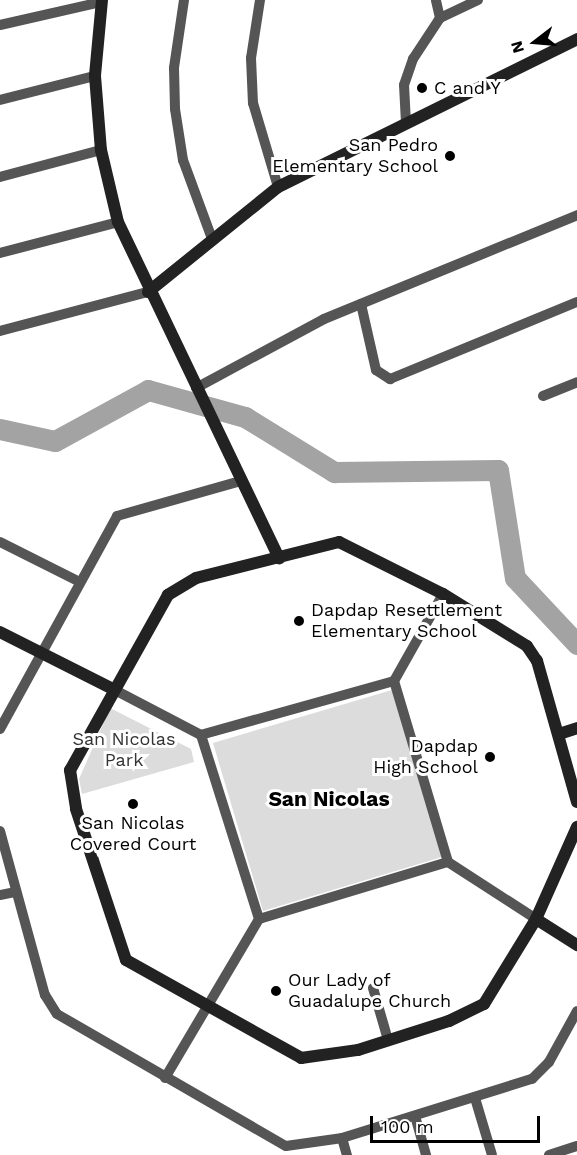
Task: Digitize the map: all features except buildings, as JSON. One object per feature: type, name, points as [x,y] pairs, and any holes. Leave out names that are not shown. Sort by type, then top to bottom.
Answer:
[{"type":"street","points":[[184,0],[174,68],[175,109],[183,160],[212,239]]},
{"type":"street","points":[[260,0],[251,58],[253,103],[278,187]]},
{"type":"street","points":[[436,0],[441,18]]},
{"type":"street","points":[[406,123],[408,72],[441,18],[478,0]]},
{"type":"street","points":[[0,25],[102,1],[95,76],[101,150],[118,222],[148,292],[279,558]]},
{"type":"street","points":[[0,331],[148,292],[278,187],[577,39]]},
{"type":"street","points":[[0,100],[95,76]]},
{"type":"street","points":[[0,177],[101,150]]},
{"type":"street","points":[[198,393],[361,304],[577,215]]},
{"type":"street","points":[[0,253],[118,222]]},
{"type":"street","points":[[361,304],[376,370],[390,379],[577,302]]},
{"type":"street","points":[[543,396],[577,382]]},
{"type":"street","points":[[0,729],[117,516],[241,481]]},
{"type":"street","points":[[0,542],[80,582]]},
{"type":"street","points":[[577,802],[559,734],[527,646],[443,594],[351,544],[327,543],[180,585],[159,604],[111,688],[70,770],[79,820],[126,960],[204,1006],[301,1058],[388,1040],[484,1004],[536,919],[577,827]]},
{"type":"street","points":[[0,632],[201,735],[394,681],[443,594]]},
{"type":"street","points":[[394,681],[448,862],[577,945]]},
{"type":"street","points":[[559,734],[577,728]]},
{"type":"street","points":[[201,735],[258,919]]},
{"type":"street","points":[[0,831],[45,995],[57,1014],[286,1146],[342,1138],[475,1098],[540,1072],[577,1011]]},
{"type":"street","points":[[165,1078],[204,1006],[258,919],[448,862]]},
{"type":"street","points":[[0,895],[16,892]]},
{"type":"street","points":[[373,988],[388,1040]]},
{"type":"street","points":[[475,1098],[492,1155]]},
{"type":"street","points":[[415,1116],[426,1155]]},
{"type":"street","points":[[342,1138],[348,1155]]},
{"type":"street","points":[[549,1155],[577,1146]]},
{"type":"green space","points":[[392,690],[442,857],[263,911],[213,743]]},
{"type":"green space","name":"San Nicolas Park","points":[[110,708],[191,749],[194,762],[82,794],[79,779]]},
{"type":"waterway","points":[[0,429],[55,441],[148,390],[245,417],[334,472],[498,470],[515,578],[577,644]]},
{"type":"place","name":"C and Y","points":[[422,88]]},
{"type":"place","name":"San Pedro Elementary School","points":[[450,156]]},
{"type":"place","name":"Dapdap Resettlement Elementary School","points":[[299,621]]},
{"type":"place","name":"Dapdap High School","points":[[490,757]]},
{"type":"place","name":"San Nicolas Covered Court","points":[[133,804]]},
{"type":"place","name":"Our Lady of Guadalupe Church","points":[[276,991]]},
{"type":"district","name":"San Nicolas","points":[[329,799]]}]
